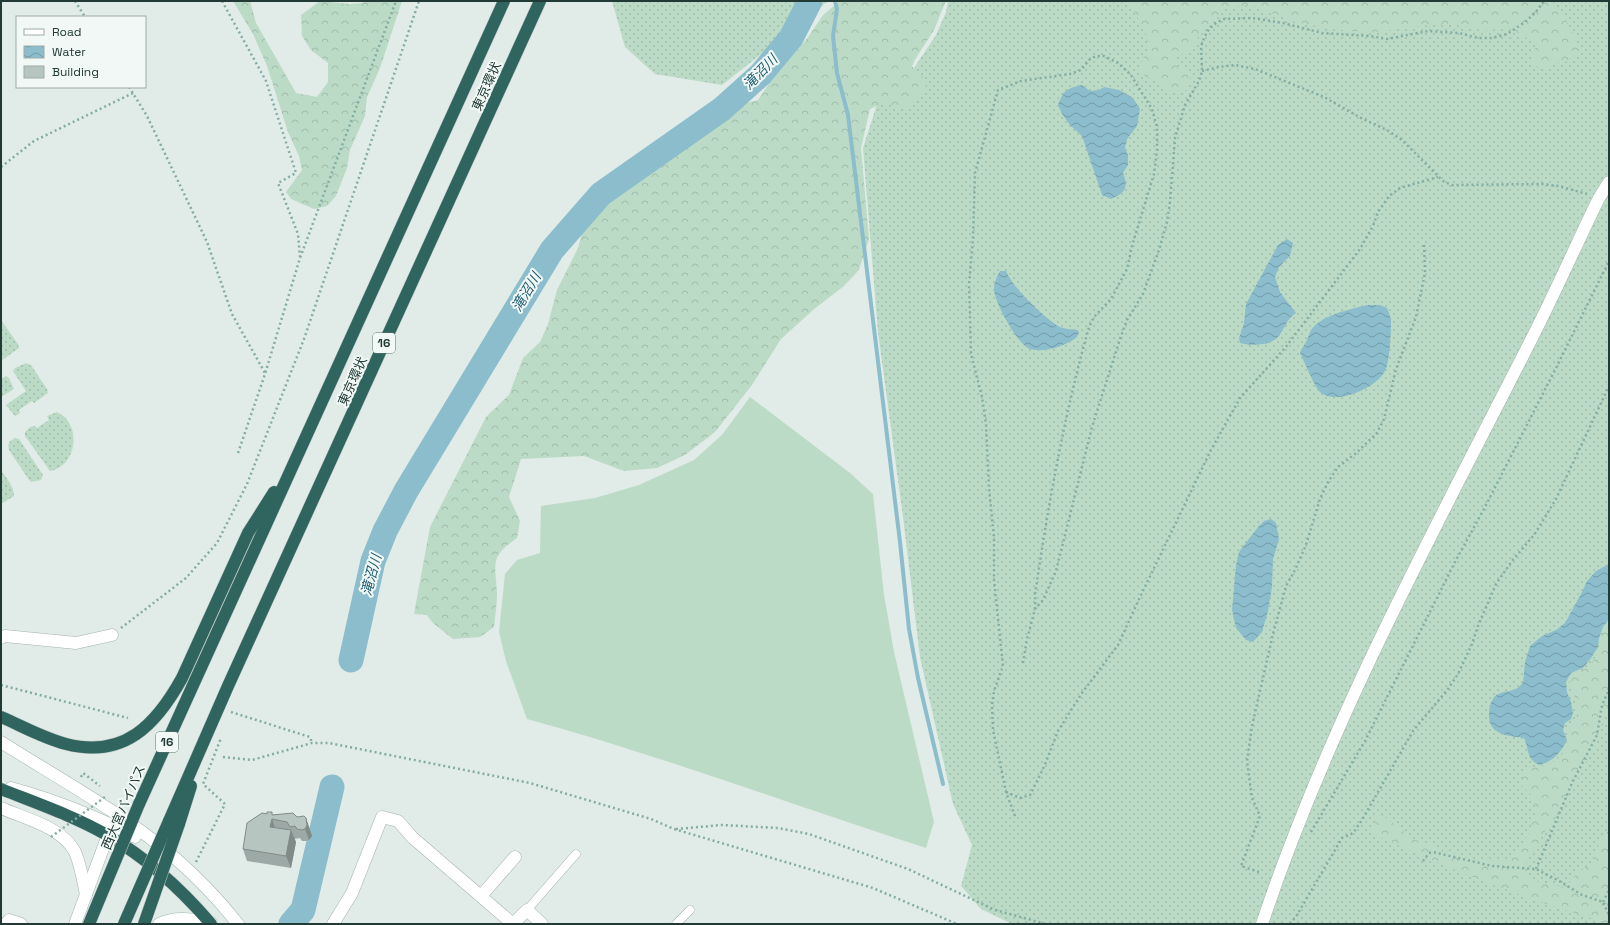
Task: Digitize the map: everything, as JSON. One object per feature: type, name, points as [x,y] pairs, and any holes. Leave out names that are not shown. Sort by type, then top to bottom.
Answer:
[{"type":"highway","name":"東京環状","points":[[195,679],[504,1]]},
{"type":"highway","name":"東京環状","points":[[174,822],[208,733],[228,686],[540,1]]},
{"type":"highway","points":[[1,717],[47,737],[66,744],[82,747],[99,747],[115,744],[129,739],[143,730],[170,700],[182,678],[248,533],[300,449]]},
{"type":"highway","name":"西大宮バイパス","points":[[89,924],[139,804],[195,679]]},
{"type":"highway","points":[[1,788],[91,826],[108,835],[158,871],[182,892],[211,924]]},
{"type":"highway","points":[[124,924],[174,822]]},
{"type":"highway","points":[[144,924],[174,822]]},
{"type":"street","points":[[1262,924],[1309,797],[1367,663],[1451,492],[1532,338],[1599,198],[1609,182]]},
{"type":"street","points":[[1,638],[5,636],[76,643],[112,635]]},
{"type":"street","points":[[1,742],[109,809],[175,858],[194,870],[238,924]]},
{"type":"street","points":[[1,785],[68,807],[114,825],[194,870]]},
{"type":"street","points":[[1,808],[46,827],[62,836],[69,843],[79,863],[86,895]]},
{"type":"street","points":[[333,924],[352,893],[382,817],[398,822],[412,838],[513,924],[527,910],[542,924]]},
{"type":"street","points":[[75,924],[108,835]]},
{"type":"street","points":[[481,896],[515,857]]},
{"type":"street","points":[[159,924],[174,920],[190,919],[211,924]]},
{"type":"street","points":[[6,924],[9,920],[21,924]]},
{"type":"lane","points":[[527,910],[576,854]]},
{"type":"lane","points":[[676,924],[690,910]]},
{"type":"path","points":[[75,1],[84,16]]},
{"type":"path","points":[[222,1],[266,81],[296,173],[278,183],[298,234],[300,258]]},
{"type":"path","points":[[238,452],[265,374],[300,258],[396,1]]},
{"type":"path","points":[[112,635],[186,578],[217,543],[247,484],[304,339],[419,1]]},
{"type":"path","points":[[1035,609],[1043,600],[1056,570],[1092,426],[1127,320],[1143,294],[1159,250],[1167,222],[1170,202],[1175,138],[1185,105],[1199,80],[1202,71],[1201,46],[1205,36],[1216,23],[1231,18],[1265,19],[1322,33],[1370,36],[1387,39],[1428,31],[1448,31],[1478,38],[1492,38],[1507,34],[1525,22],[1536,13],[1544,1]]},
{"type":"path","points":[[1015,816],[1006,792],[993,730],[992,704],[994,691],[1003,666],[994,580],[994,538],[989,488],[986,424],[982,397],[971,354],[969,285],[973,238],[975,173],[998,90],[1021,81],[1070,74],[1081,70],[1089,60],[1096,56],[1104,56],[1118,63],[1131,75],[1152,109],[1157,127],[1155,166],[1147,200],[1132,246],[1128,269],[1111,299],[1094,317],[1088,327],[1066,416],[1044,533],[1035,590],[1035,609],[1027,639],[1023,664]]},
{"type":"path","points":[[1202,71],[1235,65],[1254,69],[1324,97],[1361,118],[1387,130],[1402,140],[1438,177],[1452,185],[1496,184],[1558,186],[1599,198]]},
{"type":"path","points":[[130,88],[147,116],[206,242],[232,314],[265,374]]},
{"type":"path","points":[[1,167],[34,141],[133,93]]},
{"type":"path","points":[[1006,792],[1020,798],[1030,795],[1044,767],[1058,731],[1082,694],[1118,645],[1160,554],[1211,450],[1240,398],[1285,348],[1360,249],[1373,226],[1378,212],[1389,196],[1400,188],[1438,177]]},
{"type":"path","points":[[1259,872],[1241,866],[1260,816],[1252,798],[1247,761],[1252,726],[1277,619],[1286,586],[1306,545],[1320,499],[1328,482],[1338,467],[1355,454],[1377,433],[1384,419],[1396,369],[1416,317],[1425,273],[1424,242]]},
{"type":"path","points":[[1308,837],[1365,741],[1455,562],[1542,396],[1609,261]]},
{"type":"path","points":[[1290,924],[1304,904],[1342,838],[1353,833],[1370,809],[1413,731],[1458,674],[1472,644],[1496,584],[1512,560],[1534,535],[1556,499],[1609,386]]},
{"type":"path","points":[[1,685],[128,718]]},
{"type":"path","points":[[1536,870],[1572,783],[1597,735],[1602,705],[1609,690]]},
{"type":"path","points":[[231,712],[310,737],[312,743]]},
{"type":"path","points":[[223,757],[252,760],[312,743],[329,743],[530,782],[651,819],[674,829],[873,888],[957,924]]},
{"type":"path","points":[[194,870],[224,804],[203,784]]},
{"type":"path","points":[[51,837],[105,797]]},
{"type":"path","points":[[674,829],[722,825],[778,828],[809,834],[908,869],[995,910],[1046,924]]},
{"type":"path","points":[[1423,861],[1429,853],[1433,852],[1492,866],[1536,870],[1561,882],[1582,895],[1603,902],[1609,915]]},
{"type":"path","points":[[1603,902],[1609,890]]},
{"type":"green space","points":[[233,1],[250,1],[256,23],[296,93],[317,97],[328,82],[328,63],[311,50],[302,36],[301,15],[320,1],[349,4],[363,3],[365,1],[402,1],[380,68],[367,97],[365,116],[350,150],[347,168],[336,196],[327,206],[314,209],[291,199],[286,192],[302,170],[299,156],[288,132],[267,66],[253,34]]},
{"type":"green space","points":[[612,1],[828,1],[722,85],[655,74],[625,47]]},
{"type":"green space","points":[[840,1],[946,1],[934,30],[912,66],[918,74],[925,78],[926,90],[906,109],[896,109],[887,103],[870,109],[861,148],[869,239],[859,270],[844,286],[813,310],[781,339],[752,385],[715,432],[685,455],[657,468],[624,471],[584,456],[521,459],[509,497],[520,521],[517,538],[502,551],[496,562],[497,599],[494,627],[480,637],[453,639],[433,623],[427,615],[414,614],[430,527],[486,417],[509,395],[523,358],[540,342],[548,324],[557,290],[578,248],[585,222],[616,195],[674,151],[742,104],[758,100],[768,85],[809,36],[823,15]]},
{"type":"green space","points":[[948,1],[1609,1],[1609,924],[1012,924],[981,909],[961,886],[972,845],[953,804],[920,657],[878,332],[863,148],[879,98],[910,74],[936,35],[946,12]]},
{"type":"green space","points":[[1129,1],[1549,1],[1560,9],[1577,41],[1578,53],[1565,62],[1553,63],[1548,69],[1539,69],[1531,61],[1537,42],[1510,29],[1498,28],[1489,31],[1451,24],[1437,24],[1376,32],[1349,31],[1298,23],[1250,5],[1227,8],[1201,34],[1189,50],[1176,58],[1177,68],[1189,69],[1191,76],[1187,90],[1173,91],[1162,89],[1154,80],[1146,77],[1140,70],[1148,43],[1142,24],[1131,7]]},
{"type":"green space","points":[[1,320],[18,344],[19,348],[1,361]]},
{"type":"green space","points":[[26,363],[31,365],[47,389],[48,393],[34,403],[32,401],[19,410],[20,413],[15,416],[6,405],[26,391],[13,371],[15,368]]},
{"type":"green space","points":[[6,376],[9,378],[14,389],[1,397],[1,379]]},
{"type":"green space","points":[[750,397],[850,473],[873,494],[884,595],[894,652],[934,822],[926,848],[678,765],[527,719],[506,661],[499,632],[505,574],[517,560],[540,553],[541,506],[595,498],[639,485],[694,460],[722,435]]},
{"type":"green space","points":[[57,412],[65,417],[70,425],[73,434],[73,444],[71,453],[66,461],[59,467],[50,471],[25,436],[25,432],[30,427],[35,426],[37,428],[49,420],[47,416]]},
{"type":"green space","points":[[15,438],[19,439],[43,475],[41,480],[31,482],[9,450],[9,443]]},
{"type":"green space","points":[[1,470],[11,485],[14,496],[1,504]]},
{"type":"green space","points":[[1609,620],[1609,706],[1598,739],[1578,778],[1524,866],[1528,879],[1566,887],[1578,872],[1593,862],[1603,837],[1609,830],[1609,924],[1534,900],[1460,872],[1372,834],[1374,821],[1381,814],[1413,839],[1472,860],[1505,861],[1520,850],[1531,827],[1536,809],[1532,796],[1521,785],[1522,778],[1527,769],[1548,764],[1557,759],[1570,742],[1568,728],[1577,717],[1575,699],[1569,685],[1574,676],[1593,661],[1598,651],[1604,629]]},
{"type":"water","points":[[1082,85],[1090,91],[1099,90],[1104,87],[1119,90],[1133,98],[1140,109],[1137,126],[1127,139],[1125,148],[1128,155],[1128,165],[1123,173],[1126,186],[1120,195],[1111,199],[1102,195],[1082,136],[1070,125],[1062,114],[1058,105],[1066,91],[1073,87]]},
{"type":"water","points":[[1287,239],[1293,243],[1290,256],[1279,267],[1275,277],[1280,292],[1296,313],[1290,318],[1277,338],[1273,341],[1259,345],[1240,343],[1239,338],[1244,323],[1246,304],[1278,245]]},
{"type":"water","points":[[1000,271],[1006,271],[1021,293],[1036,309],[1051,321],[1065,329],[1079,331],[1077,337],[1055,348],[1036,350],[1025,346],[1013,332],[1002,313],[995,295],[995,284]]},
{"type":"water","points":[[1367,305],[1380,305],[1387,308],[1391,320],[1390,346],[1387,367],[1373,384],[1365,389],[1344,396],[1335,397],[1326,395],[1319,391],[1314,384],[1300,353],[1311,330],[1322,320],[1337,313]]},
{"type":"water","points":[[1271,519],[1276,523],[1279,539],[1273,559],[1272,587],[1268,611],[1262,632],[1253,642],[1246,640],[1236,628],[1232,610],[1236,565],[1239,552],[1258,527],[1264,521]]},
{"type":"water","points":[[1609,564],[1609,619],[1603,627],[1599,638],[1598,647],[1591,658],[1583,668],[1571,673],[1566,682],[1567,692],[1573,713],[1571,719],[1565,723],[1563,730],[1567,740],[1556,756],[1548,762],[1539,765],[1532,760],[1528,753],[1524,738],[1505,735],[1495,730],[1490,721],[1490,704],[1495,696],[1516,689],[1523,683],[1525,662],[1530,646],[1542,636],[1556,630],[1565,623],[1587,581],[1596,571]]},
{"type":"building","points":[[267,812],[272,812],[272,815],[293,813],[297,817],[304,816],[306,818],[307,825],[305,829],[302,830],[297,829],[295,826],[290,827],[287,822],[272,819],[270,827],[291,830],[286,856],[243,849],[247,823],[262,813],[267,814]]},
{"type":"waterway","name":"滝沼川","points":[[351,660],[373,561],[385,531],[406,491],[552,250],[601,194],[722,109],[761,74],[791,38],[810,1]]},
{"type":"waterway","points":[[835,1],[837,9],[833,36],[837,73],[848,115],[900,542],[909,629],[918,678],[943,784]]},
{"type":"waterway","name":"滝沼川","points":[[291,924],[303,910],[332,787]]}]
